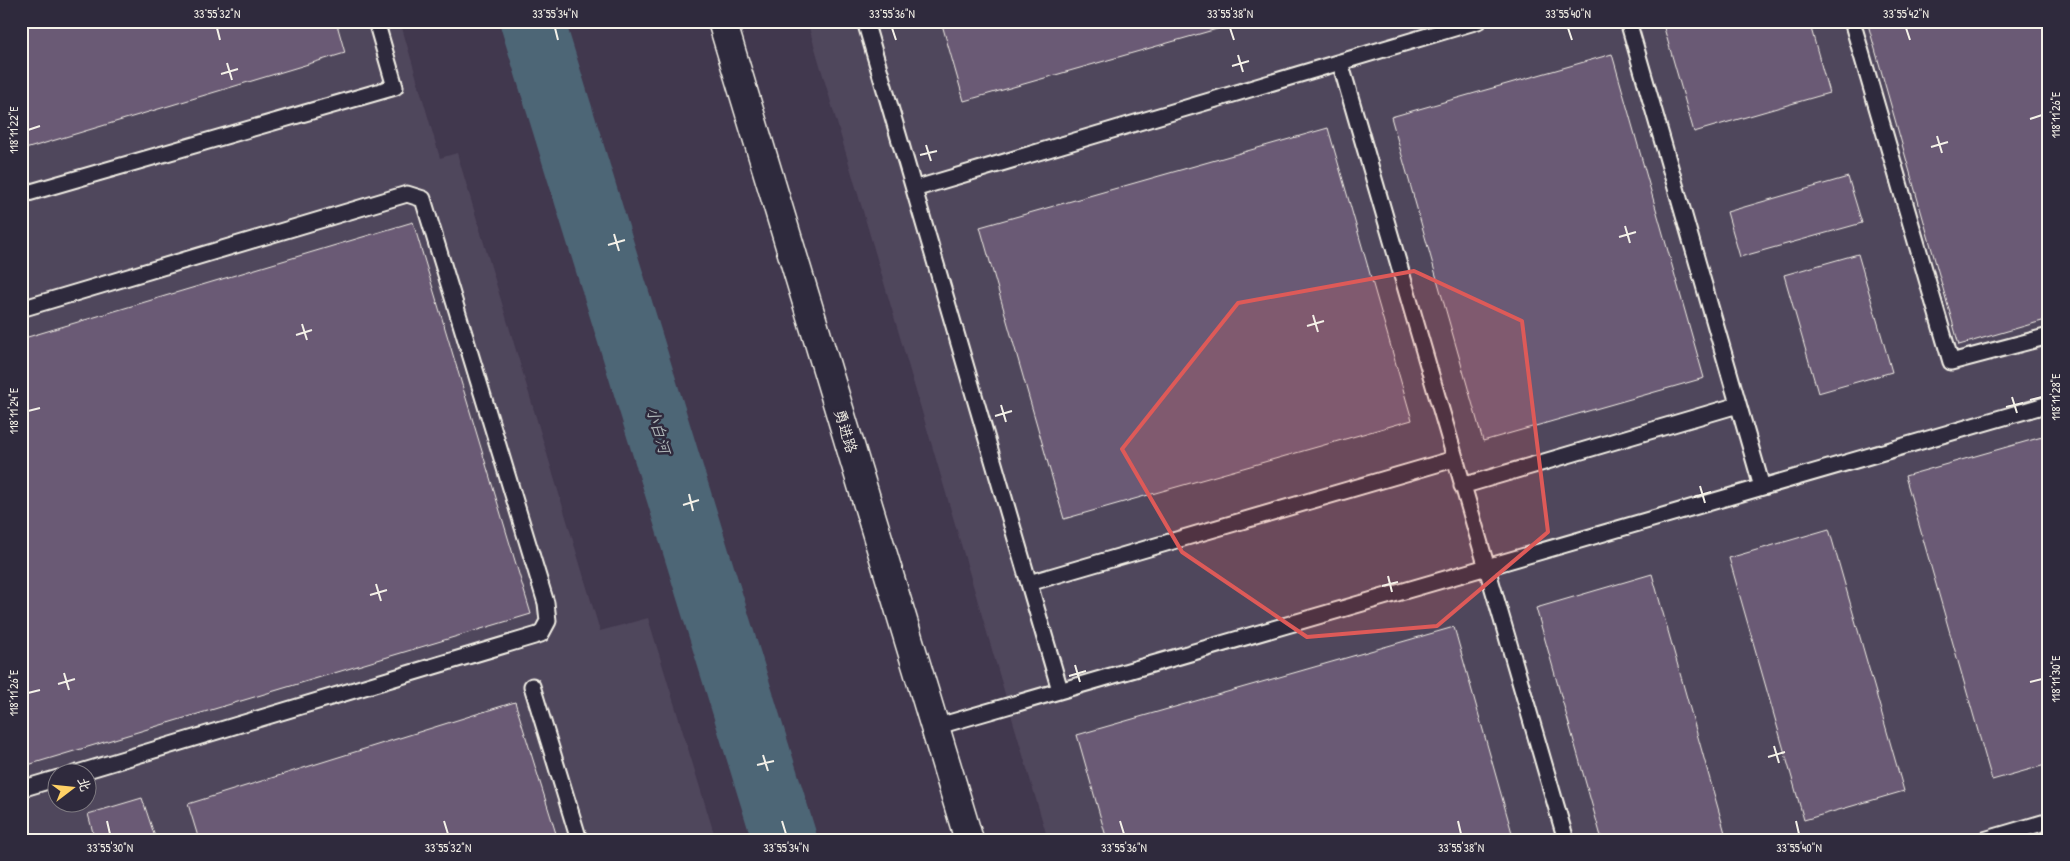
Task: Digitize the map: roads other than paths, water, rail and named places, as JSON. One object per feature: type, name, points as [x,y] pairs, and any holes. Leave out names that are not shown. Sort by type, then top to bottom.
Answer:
[{"type":"street","name":"勇进路","points":[[725,22],[969,840]]},
{"type":"lane","points":[[21,195],[394,87],[376,21]]},
{"type":"lane","points":[[865,21],[1060,690]]},
{"type":"lane","points":[[914,189],[1478,21]]},
{"type":"lane","points":[[1628,21],[1762,487]]},
{"type":"lane","points":[[1852,21],[1951,362],[2049,336]]},
{"type":"lane","points":[[1340,62],[1485,567],[1566,840]]},
{"type":"lane","points":[[21,309],[407,194],[423,199],[546,603],[548,620],[540,634],[98,767]]},
{"type":"lane","points":[[935,727],[2049,404]]},
{"type":"lane","points":[[1462,486],[1738,405]]},
{"type":"lane","points":[[1029,583],[1454,459]]},
{"type":"lane","points":[[532,686],[578,840]]},
{"type":"lane","points":[[21,789],[48,781]]},
{"type":"lane","points":[[1984,840],[2049,821]]},
{"type":"waterway","name":"小白河","points":[[532,21],[785,840]]}]
